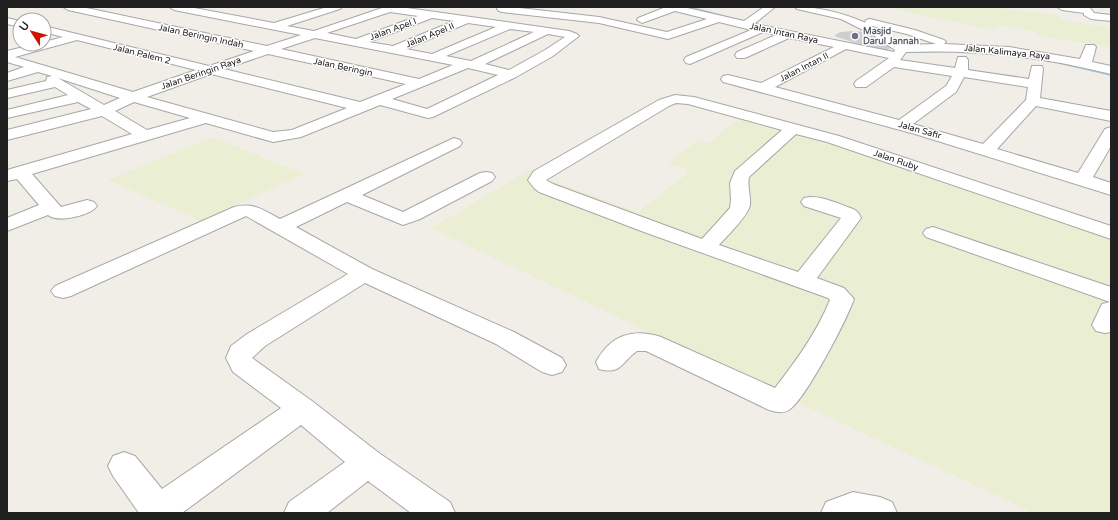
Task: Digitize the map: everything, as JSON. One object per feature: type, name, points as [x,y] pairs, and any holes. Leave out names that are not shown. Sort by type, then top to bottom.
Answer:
[{"type":"street","name":"Jalan Beringin Indah","points":[[68,7],[266,51]]},
{"type":"street","points":[[174,7],[191,8],[273,27],[511,74]]},
{"type":"street","points":[[273,27],[337,7]]},
{"type":"street","points":[[503,7],[502,8],[623,25],[621,26],[668,36],[678,34],[711,12]]},
{"type":"street","points":[[536,13],[550,7]]},
{"type":"street","points":[[749,23],[770,7]]},
{"type":"street","points":[[1062,7],[1089,9],[1089,15],[1091,16],[1111,18]]},
{"type":"street","points":[[114,28],[191,8]]},
{"type":"street","points":[[392,8],[430,12],[467,20],[569,34],[573,36],[549,53],[511,74],[409,123]]},
{"type":"street","name":"Jalan Beringin Raya","points":[[7,135],[103,111],[133,97],[392,8]]},
{"type":"street","points":[[642,20],[677,8]]},
{"type":"street","name":"Jalan Intan Raya","points":[[677,8],[711,12],[749,23],[762,29],[786,28],[844,46],[898,54]]},
{"type":"street","points":[[216,15],[238,9]]},
{"type":"street","points":[[797,9],[825,9],[847,18],[879,34],[898,54],[961,72],[1036,84]]},
{"type":"street","points":[[580,19],[597,10]]},
{"type":"street","name":"Jalan Apel I","points":[[354,43],[430,12]]},
{"type":"street","points":[[245,21],[265,15]]},
{"type":"street","points":[[868,22],[873,21],[879,16]]},
{"type":"street","points":[[847,18],[912,32],[959,50],[961,72],[951,88],[902,125]]},
{"type":"street","points":[[839,27],[847,18]]},
{"type":"street","name":"Jalan Apel II","points":[[393,50],[467,20]]},
{"type":"street","points":[[434,58],[508,26]]},
{"type":"street","points":[[741,55],[786,28]]},
{"type":"street","points":[[690,60],[762,29]]},
{"type":"street","points":[[7,58],[133,97],[266,135],[283,136],[296,134],[420,83],[470,65],[546,31]]},
{"type":"street","name":"Jalan Palem 2","points":[[52,32],[362,107]]},
{"type":"street","points":[[7,55],[98,32]]},
{"type":"street","name":"Jalan Intan II","points":[[763,88],[844,46]]},
{"type":"street","points":[[1085,64],[1090,47]]},
{"type":"street","name":"Jalan Kalimaya Raya","points":[[898,54],[959,50],[1037,57],[1085,64],[1111,70]]},
{"type":"street","name":"Jalan Beringin","points":[[266,51],[420,83]]},
{"type":"street","points":[[861,84],[898,54]]},
{"type":"street","points":[[987,150],[1033,101],[1036,84],[1037,57]]},
{"type":"street","points":[[7,77],[36,68]]},
{"type":"street","points":[[36,68],[57,83],[146,136]]},
{"type":"street","name":"Jalan Safir","points":[[728,79],[820,101],[987,150],[1111,189]]},
{"type":"street","points":[[7,94],[57,83]]},
{"type":"street","points":[[7,114],[80,97]]},
{"type":"street","name":"Jalan Ruby","points":[[706,248],[546,188],[537,180],[540,175],[664,103],[679,98],[846,143],[1111,233]]},
{"type":"street","points":[[379,100],[428,114]]},
{"type":"street","points":[[1033,101],[1111,116]]},
{"type":"street","points":[[14,174],[206,118]]},
{"type":"street","points":[[609,362],[630,342],[640,341],[652,343],[779,402],[786,396],[810,360],[838,310],[842,299],[836,292],[706,248],[739,209],[741,203],[738,184],[741,175],[793,128]]},
{"type":"street","points":[[1082,180],[1111,132]]},
{"type":"street","points":[[280,227],[454,143]]},
{"type":"street","points":[[14,174],[56,214],[87,206]]},
{"type":"street","points":[[347,195],[402,219],[486,177]]},
{"type":"street","points":[[803,281],[851,218],[850,215],[846,213],[811,202]]},
{"type":"street","points":[[7,225],[50,207]]},
{"type":"street","points":[[62,291],[241,211],[249,210],[364,274],[505,338],[552,365]]},
{"type":"street","points":[[933,233],[1111,295]]},
{"type":"street","points":[[364,274],[256,340],[240,352],[239,358],[243,365],[302,409],[368,463],[438,513]]},
{"type":"street","points":[[124,466],[156,512],[302,409]]},
{"type":"street","points":[[301,513],[368,463]]},
{"type":"street","points":[[838,513],[853,506],[880,513]]},
{"type":"shaded area","name":"Masjid Darul Jannah","points":[[840,32],[864,32],[886,43],[892,48],[881,51],[834,36]]},
{"type":"green space","points":[[892,7],[989,7],[1057,15],[1062,20],[1111,28],[1111,47],[1037,36],[1038,33],[999,24],[993,30],[924,16]]},
{"type":"green space","points":[[746,113],[1111,232],[1111,513],[1034,513],[792,400],[431,228],[533,168],[543,177],[638,212],[688,173],[685,169],[668,163],[699,140],[708,143]]},
{"type":"green space","points":[[213,137],[304,174],[201,221],[108,180]]},
{"type":"waterway","points":[[689,7],[738,20],[851,44]]},
{"type":"waterway","points":[[873,48],[887,50]]},
{"type":"waterway","points":[[912,52],[953,51]]},
{"type":"waterway","points":[[1061,63],[1111,75]]},
{"type":"place","name":"Masjid Darul Jannah","points":[[855,36]]}]
